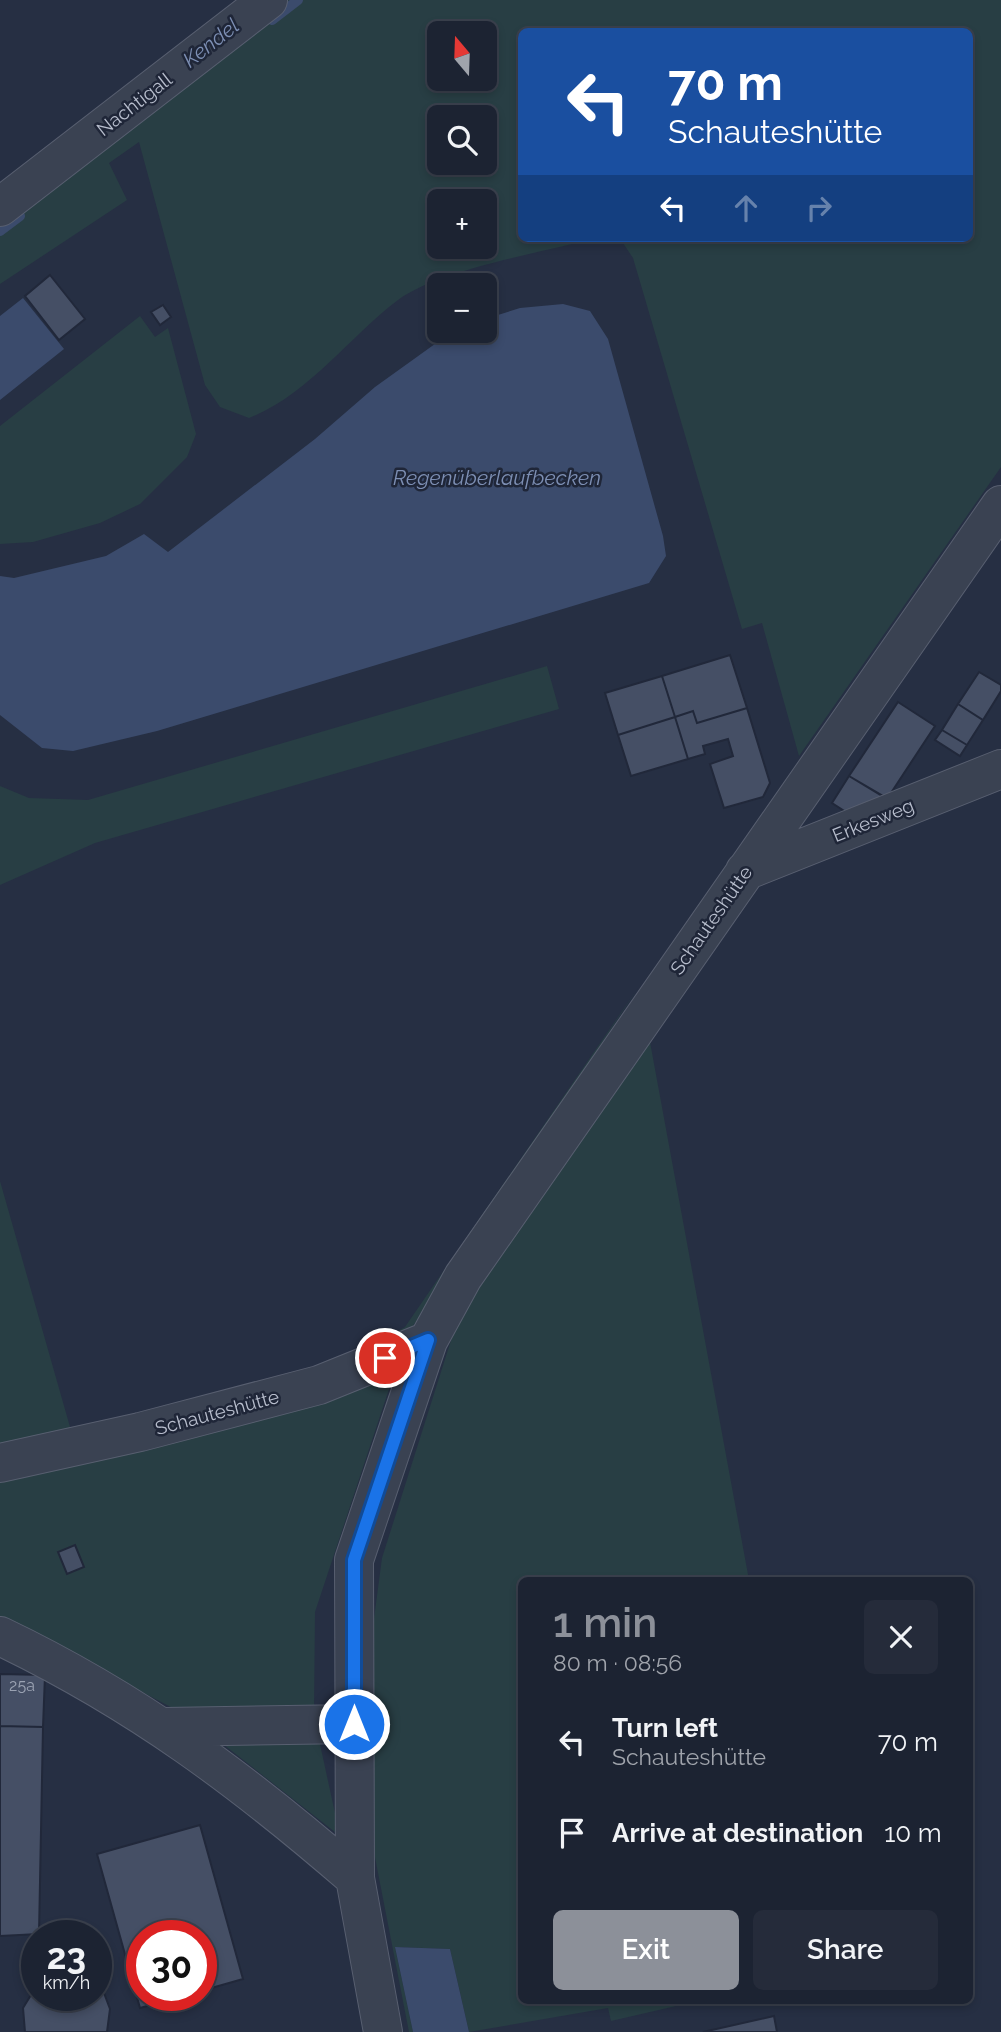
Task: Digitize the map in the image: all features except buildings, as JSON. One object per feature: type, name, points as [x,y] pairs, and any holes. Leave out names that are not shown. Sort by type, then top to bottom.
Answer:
[{"type":"street","name":"Nachtigall","points":[[0,207],[268,0]]},
{"type":"street","name":"Schauteshütte","points":[[383,2032],[355,1878],[354,1560],[428,1340],[463,1277],[1001,505]]},
{"type":"street","name":"Erkesweg","points":[[745,871],[1001,769]]},
{"type":"street","name":"Schauteshütte","points":[[0,1463],[140,1432],[319,1385],[428,1340]]},
{"type":"street","points":[[0,1636],[52,1661],[165,1727],[276,1810],[355,1878]]},
{"type":"street","points":[[165,1727],[354,1724]]},
{"type":"green space","points":[[284,0],[1001,0],[1001,467],[799,756],[762,623],[742,629],[633,258],[622,242],[973,242],[973,28],[518,28],[518,242],[579,242],[459,273],[427,273],[427,284],[398,300],[309,381],[270,408],[249,418],[220,407],[205,385],[139,142],[109,163],[127,200],[0,284],[0,225]]},
{"type":"green space","points":[[140,316],[155,337],[168,328],[196,434],[187,457],[140,504],[100,523],[33,542],[0,544],[0,426]]},
{"type":"green space","points":[[547,666],[559,709],[95,843],[0,885],[0,786],[29,798],[88,800]]},
{"type":"green space","points":[[638,988],[428,1307],[402,1339],[341,1363],[405,1327]]},
{"type":"green space","points":[[650,1042],[748,1577],[518,1577],[518,2004],[685,2004],[611,2021],[608,2008],[469,2032],[450,1949],[395,1947],[413,2032],[409,2032],[372,1842],[368,1664],[382,1558],[460,1312]]},
{"type":"green space","points":[[0,1181],[72,1434],[0,1449]]},
{"type":"green space","points":[[394,1374],[315,1612],[314,1712],[188,1716],[0,1618],[0,1476]]},
{"type":"green space","points":[[318,1735],[340,1836],[214,1737]]},
{"type":"water","points":[[23,298],[64,349],[0,400],[0,316]]},
{"type":"water","name":"Regenüberlaufbecken","points":[[563,304],[590,311],[608,339],[663,536],[666,556],[649,583],[157,731],[73,751],[42,748],[0,715],[0,576],[14,578],[106,556],[144,534],[168,552],[315,439],[375,387],[436,343],[497,343],[497,315],[520,308]]},
{"type":"water","points":[[395,1947],[450,1949],[469,2032],[413,2032]]},
{"type":"waterway","name":"Kendel","points":[[272,20],[298,0]]},
{"type":"waterway","name":"Kendel","points":[[0,231],[20,216]]},
{"type":"route","points":[[354,1724],[354,1560],[428,1340],[385,1358]]}]
